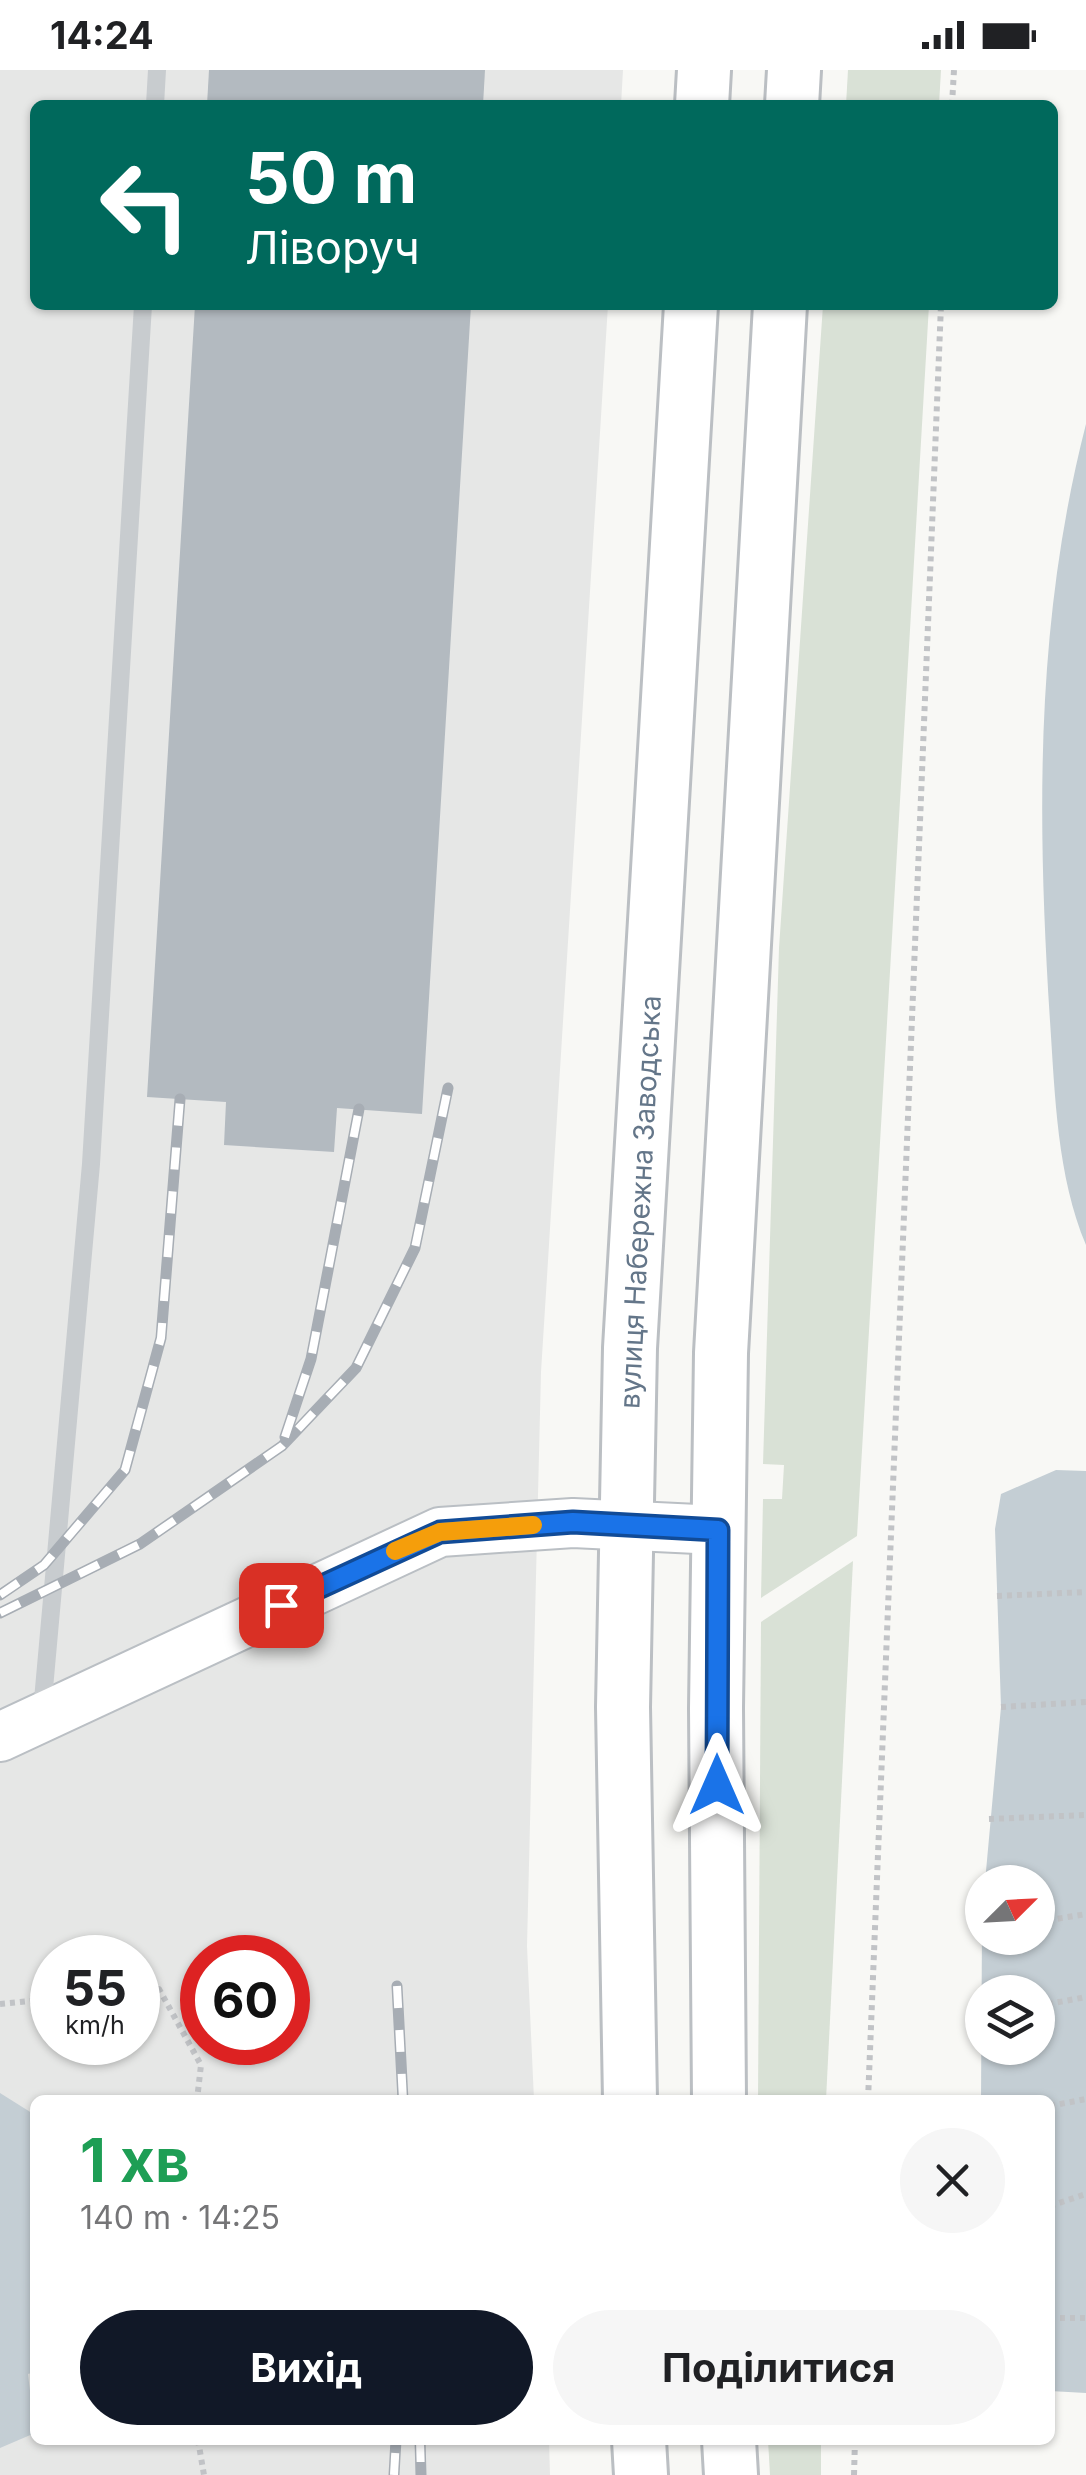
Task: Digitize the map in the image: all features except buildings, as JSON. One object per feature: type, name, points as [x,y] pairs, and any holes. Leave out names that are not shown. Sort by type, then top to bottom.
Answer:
[{"type":"main road","points":[[702,100],[704,70]]},
{"type":"main road","points":[[792,100],[794,70]]},
{"type":"main road","name":"вулиця Набережна Заводська","points":[[630,2095],[623,1707],[630,1348],[690,310]]},
{"type":"main road","points":[[719,2095],[718,1530],[723,1297],[780,310]]},
{"type":"main road","points":[[639,2445],[641,2475]]},
{"type":"main road","points":[[729,2445],[731,2475]]},
{"type":"street","points":[[21,1728],[440,1532],[573,1522],[718,1530]]},
{"type":"lane","points":[[155,100],[157,70]]},
{"type":"lane","points":[[21,1728],[90,1164],[143,310]]},
{"type":"path","points":[[952,100],[954,70]]},
{"type":"path","points":[[868,2095],[941,310]]},
{"type":"path","points":[[998,1596],[1086,1592]]},
{"type":"path","points":[[1001,1707],[1086,1702]]},
{"type":"path","points":[[989,1819],[1086,1814]]},
{"type":"path","points":[[1055,1919],[1086,1914]]},
{"type":"path","points":[[160,1991],[201,2065],[198,2095]]},
{"type":"path","points":[[1055,2003],[1086,1997]]},
{"type":"path","points":[[0,2004],[30,2001]]},
{"type":"path","points":[[1055,2105],[1086,2099]]},
{"type":"path","points":[[1055,2204],[1086,2194]]},
{"type":"path","points":[[1055,2318],[1086,2318]]},
{"type":"path","points":[[199,2445],[204,2475]]},
{"type":"path","points":[[854,2475],[855,2445]]},
{"type":"shaded area","points":[[0,70],[623,70],[621,100],[30,100],[30,310],[608,310],[541,1372],[527,1946],[534,2095],[30,2095],[30,2445],[549,2445],[550,2475],[0,2475]]},
{"type":"shaded area","points":[[848,70],[941,70],[939,100],[846,100]]},
{"type":"shaded area","points":[[823,310],[929,310],[857,1536],[761,1598],[763,1499],[782,1499],[784,1465],[763,1464],[779,948]]},
{"type":"shaded area","points":[[1086,424],[1086,1245],[1069,1191],[1056,1106],[1042,795],[1057,573]]},
{"type":"shaded area","points":[[1056,1470],[1086,1471],[1086,2393],[1055,2391],[1055,2095],[981,2095],[981,2065],[1055,2065],[1055,1975],[982,1975],[982,1955],[1055,1955],[1055,1865],[987,1865],[1001,1707],[995,1529],[1001,1494]]},
{"type":"shaded area","points":[[853,1561],[826,2095],[758,2095],[761,1622]]},
{"type":"shaded area","points":[[0,2093],[30,2112],[30,2435],[0,2448]]},
{"type":"shaded area","points":[[768,2445],[821,2445],[821,2475],[770,2475]]},
{"type":"railway","points":[[0,1613],[140,1544],[282,1446],[356,1368],[415,1248],[448,1088]]},
{"type":"railway","points":[[0,1595],[44,1565],[125,1470],[161,1338],[180,1099]]},
{"type":"railway","points":[[285,1437],[311,1359],[359,1109]]},
{"type":"railway","points":[[397,1986],[403,2095]]},
{"type":"railway","points":[[394,2475],[396,2445]]},
{"type":"railway","points":[[420,2445],[421,2475]]},
{"type":"slow traffic","points":[[395,1551],[440,1532],[533,1525]]},
{"type":"route","points":[[281,1605],[440,1532],[573,1522],[718,1530],[717,1785]]}]
